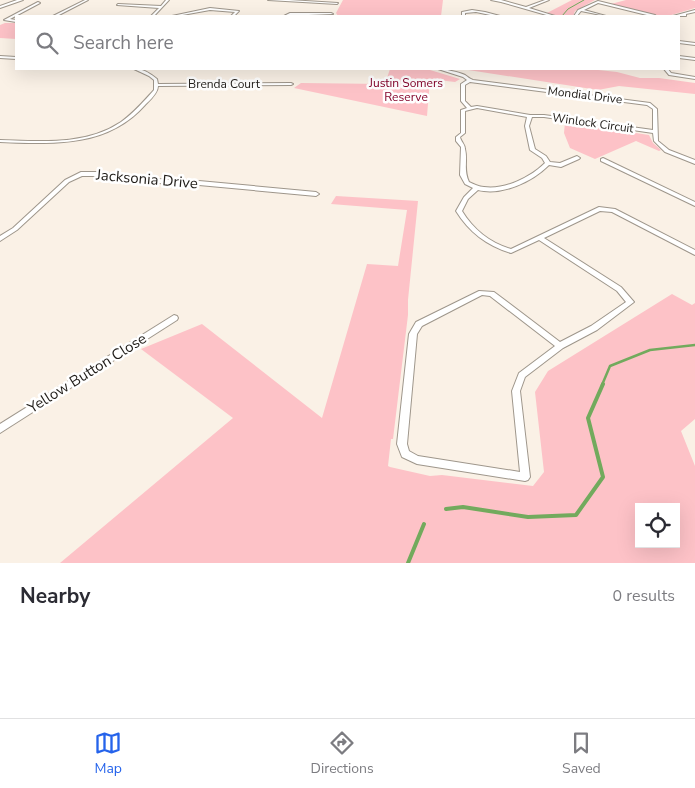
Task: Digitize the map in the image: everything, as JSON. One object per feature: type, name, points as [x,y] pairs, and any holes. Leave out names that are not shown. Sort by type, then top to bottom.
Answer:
[{"type":"street","points":[[0,7],[16,0]]},
{"type":"street","points":[[0,7],[21,0]]},
{"type":"street","points":[[58,15],[87,0]]},
{"type":"street","points":[[154,15],[168,0]]},
{"type":"street","points":[[269,0],[337,2],[331,15],[288,15]]},
{"type":"street","points":[[492,0],[501,0],[548,15]]},
{"type":"street","points":[[526,8],[548,0]]},
{"type":"street","points":[[577,15],[594,2],[603,2],[650,15]]},
{"type":"street","points":[[16,15],[39,3]]},
{"type":"street","points":[[118,5],[161,7]]},
{"type":"street","points":[[179,15],[210,9],[237,11],[234,15]]},
{"type":"street","points":[[581,10],[601,15]]},
{"type":"street","points":[[685,15],[695,10]]},
{"type":"street","points":[[464,15],[464,13],[469,11],[494,15]]},
{"type":"street","points":[[15,15],[6,20],[15,21]]},
{"type":"street","points":[[680,16],[690,17]]},
{"type":"street","points":[[680,42],[695,44]]},
{"type":"street","points":[[0,57],[15,58]]},
{"type":"street","points":[[680,57],[695,59]]},
{"type":"street","points":[[0,141],[62,143],[78,142],[101,135],[129,117],[151,96],[157,85],[156,80],[138,70]]},
{"type":"street","name":"Mondial Drive","points":[[443,70],[464,76],[470,80],[648,104],[655,109],[656,141],[667,151],[695,162]]},
{"type":"street","points":[[667,70],[670,74],[695,78]]},
{"type":"street","points":[[470,80],[463,84],[463,101],[469,107],[463,110],[463,133],[458,137],[458,141],[464,146],[463,175],[467,183],[477,188],[501,190],[543,170],[548,163],[561,165],[578,158]]},
{"type":"street","name":"Brenda Court","points":[[157,85],[291,84]]},
{"type":"street","name":"Winlock Circuit","points":[[469,107],[656,132]]},
{"type":"street","name":"Winlock Circuit","points":[[530,116],[527,126],[533,150],[544,157],[548,163]]},
{"type":"street","points":[[603,160],[695,204]]},
{"type":"street","name":"Jacksonia Drive","points":[[0,239],[15,229],[67,181],[81,174],[99,174],[157,181],[316,194]]},
{"type":"street","points":[[477,188],[466,198],[459,211],[466,224],[500,248],[511,251],[599,209],[613,210],[695,253]]},
{"type":"street","points":[[540,238],[619,289],[630,302],[594,328],[560,346],[522,375],[516,391],[525,476],[417,460],[405,454],[402,444],[413,334],[419,324],[481,293],[492,294],[560,346]]},
{"type":"street","name":"Yellow Button Close","points":[[0,428],[174,318]]},
{"type":"green space","points":[[343,0],[443,0],[441,15],[337,15],[336,13]]},
{"type":"green space","points":[[572,0],[595,0],[575,11],[573,15],[547,13]]},
{"type":"green space","points":[[626,0],[691,0],[695,1],[695,8],[671,15],[654,15],[611,4]]},
{"type":"green space","points":[[15,23],[15,39],[0,38],[0,25]]},
{"type":"green space","name":"Justin Somers Reserve","points":[[390,70],[430,70],[460,79],[455,82],[430,79],[427,116],[294,88],[301,83],[385,84]]},
{"type":"green space","points":[[468,70],[598,70],[617,72],[640,78],[659,78],[695,83],[695,94],[619,86],[598,90]]},
{"type":"green space","points":[[565,122],[649,135],[653,143],[661,150],[659,151],[636,141],[595,159],[570,148],[564,133]]},
{"type":"green space","points":[[336,196],[418,201],[408,315],[388,466],[430,476],[442,475],[533,486],[544,472],[535,392],[548,371],[672,294],[692,305],[695,303],[695,419],[681,431],[695,466],[695,563],[60,563],[233,418],[141,349],[202,324],[322,418],[367,264],[398,266],[407,210],[331,204]]},
{"type":"waterway","points":[[563,15],[568,9],[584,0]]},
{"type":"waterway","points":[[602,385],[610,366],[650,350],[695,345]]},
{"type":"waterway","points":[[446,509],[463,507],[528,517],[576,515],[603,477],[588,418],[603,384]]},
{"type":"waterway","points":[[408,563],[424,524]]}]
